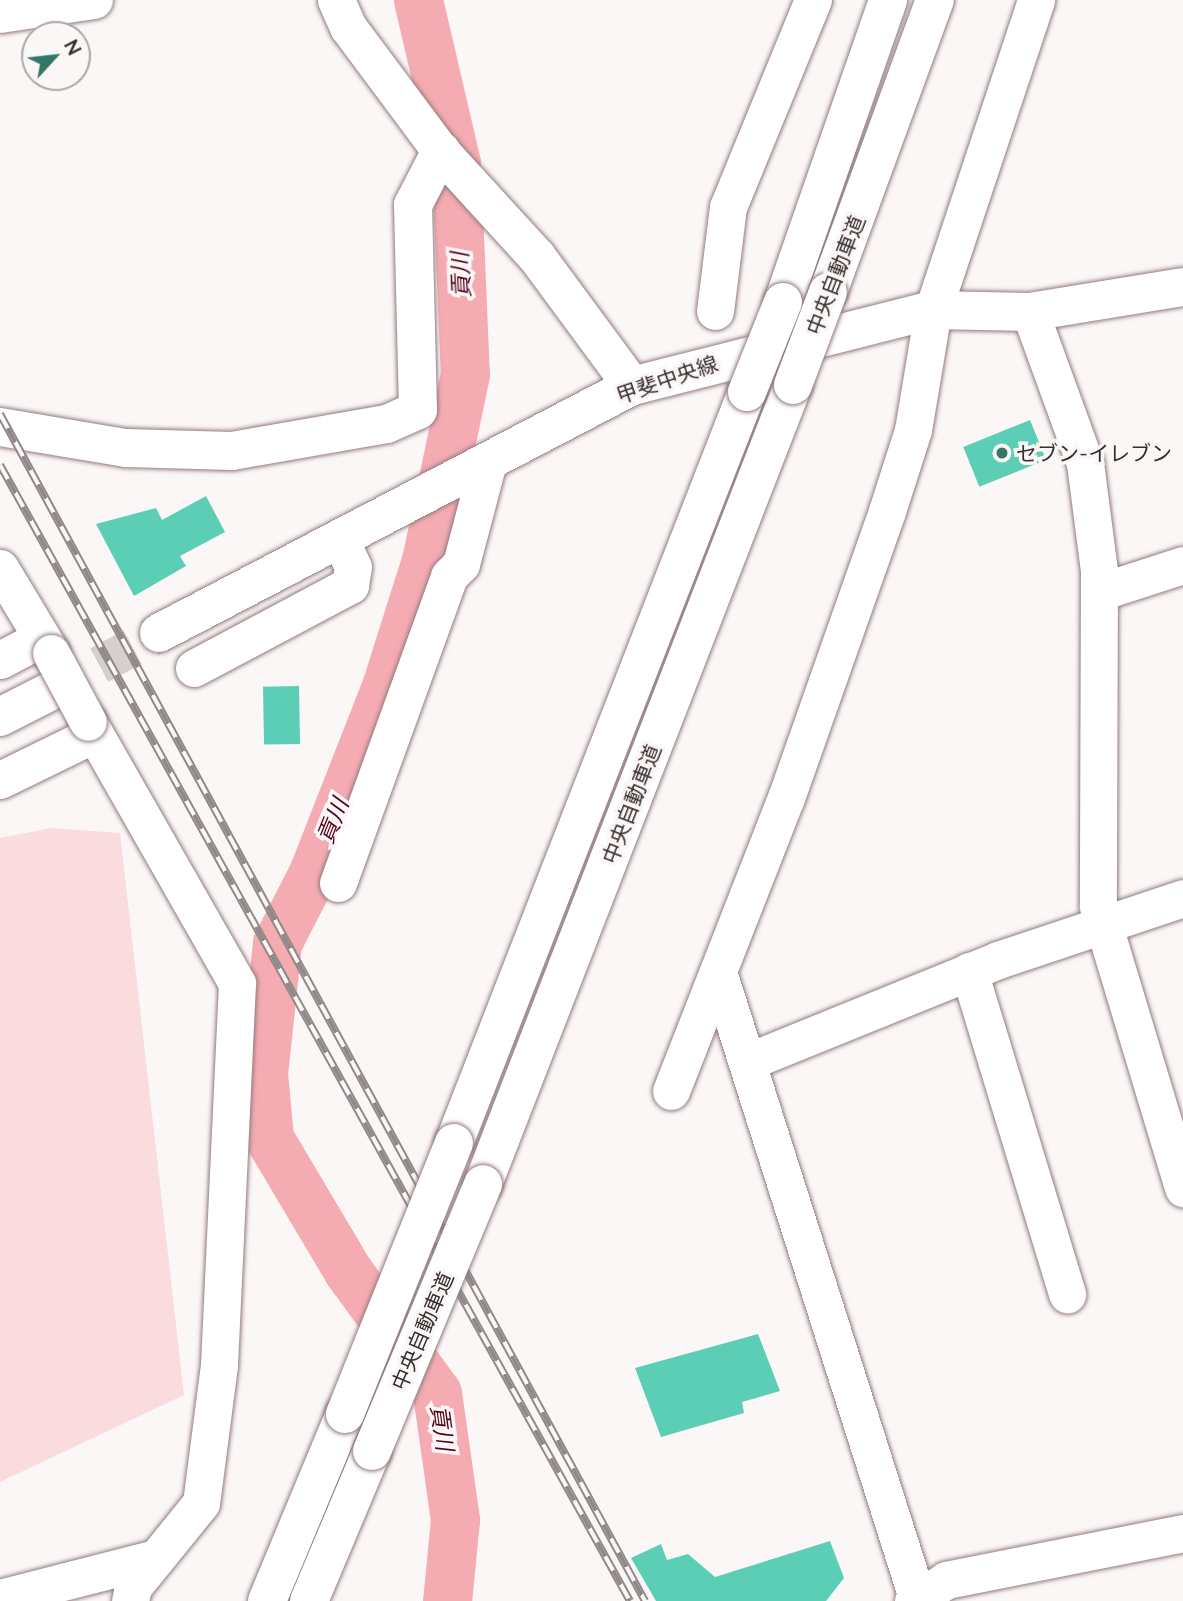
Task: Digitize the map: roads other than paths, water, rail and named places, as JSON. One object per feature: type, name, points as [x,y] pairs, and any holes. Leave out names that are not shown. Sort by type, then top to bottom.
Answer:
[{"type":"main road","name":"中央自動車道","points":[[267,1601],[454,1143],[783,302],[888,0]]},
{"type":"main road","name":"中央自動車道","points":[[309,1601],[483,1184],[793,385],[936,0]]},
{"type":"main road","points":[[0,427],[114,447],[232,451],[387,424],[418,410],[414,205],[442,152],[500,217],[632,386]]},
{"type":"main road","name":"甲斐中央線","points":[[159,633],[632,386],[933,310],[1030,312],[1183,287]]},
{"type":"main road","points":[[0,717],[49,692]]},
{"type":"street","points":[[0,14],[94,0]]},
{"type":"street","points":[[336,0],[348,27],[442,152]]},
{"type":"street","points":[[715,311],[728,207],[813,0]]},
{"type":"street","points":[[671,1091],[719,975],[887,511],[913,430],[933,310],[1037,0]]},
{"type":"street","points":[[1030,312],[1085,463],[1100,592],[1098,906],[1183,1188]]},
{"type":"street","points":[[338,883],[449,576],[461,564],[487,462]]},
{"type":"street","points":[[194,668],[350,585],[353,567],[345,536]]},
{"type":"street","points":[[1100,592],[1183,565]]},
{"type":"street","points":[[0,568],[237,983],[219,1365],[201,1503],[156,1558],[130,1601]]},
{"type":"street","points":[[0,660],[46,645]]},
{"type":"street","points":[[0,780],[91,728]]},
{"type":"street","points":[[747,1062],[969,971],[1103,923],[1183,898]]},
{"type":"street","points":[[969,971],[1067,1294]]},
{"type":"street","points":[[719,975],[805,1239],[916,1600],[946,1580],[1183,1533]]},
{"type":"street","points":[[0,1598],[156,1558]]},
{"type":"waterway","name":"貢川","points":[[418,0],[456,163],[465,374],[426,560],[387,684],[313,873],[277,943],[263,1073],[269,1138],[348,1271],[437,1393],[455,1520],[447,1601]]},
{"type":"tunnel","points":[[49,692],[159,633]]},
{"type":"railway","points":[[0,414],[645,1601]]},
{"type":"railway","points":[[0,465],[630,1601]]},
{"type":"place","name":"セブン-イレブン","points":[[1002,453]]}]
